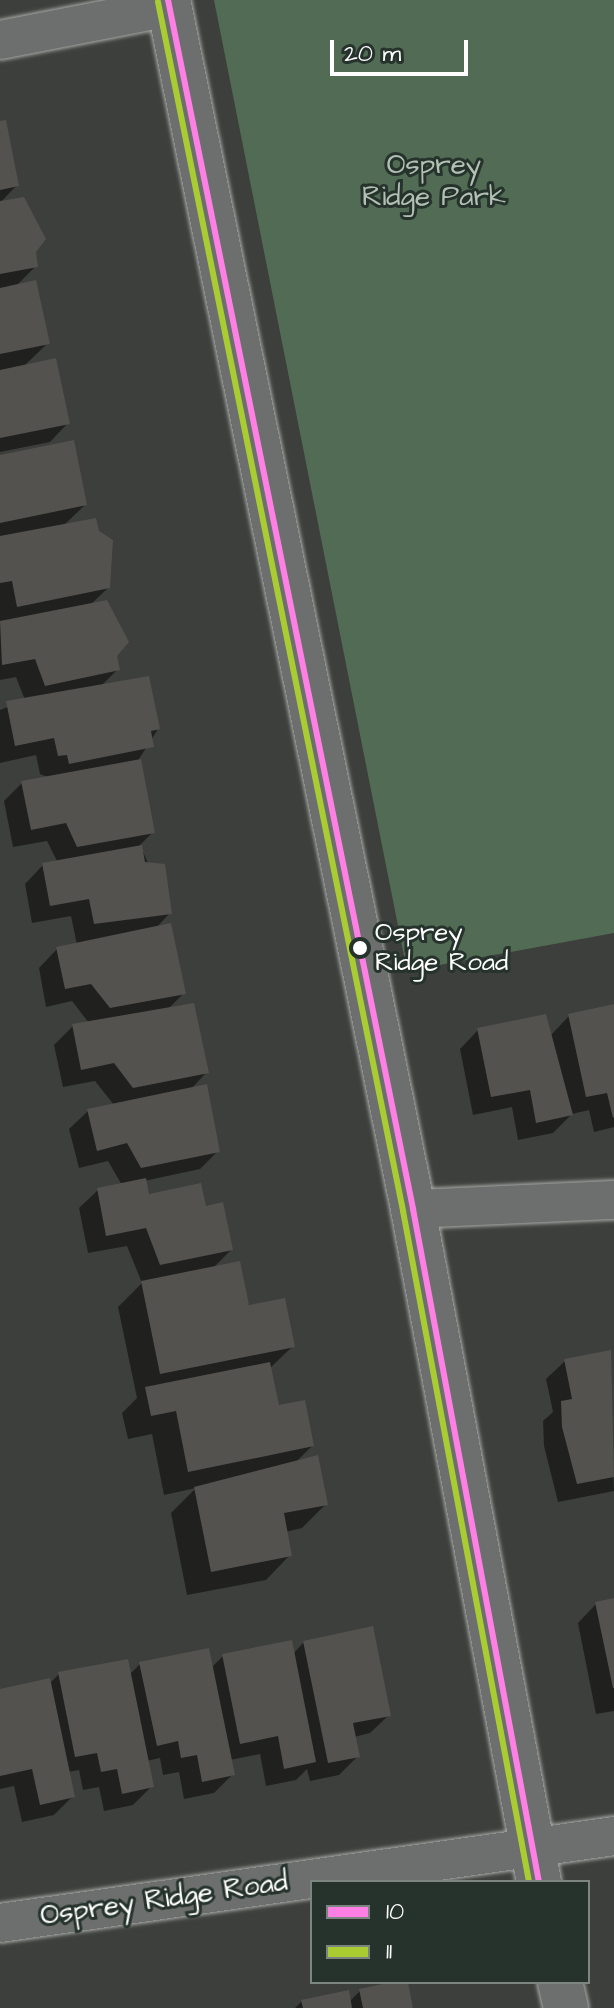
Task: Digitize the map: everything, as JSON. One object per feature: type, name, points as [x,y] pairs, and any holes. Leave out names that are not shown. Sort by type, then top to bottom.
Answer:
[{"type":"street","points":[[0,40],[169,4],[413,1209],[536,1863]]},
{"type":"street","points":[[413,1209],[614,1200]]},
{"type":"street","name":"Osprey Ridge Road","points":[[384,1880],[536,1863],[614,1836]]},
{"type":"street","name":"Osprey Ridge Road","points":[[0,1923],[310,1888]]},
{"type":"street","points":[[560,1984],[566,2008]]},
{"type":"green space","name":"Osprey Ridge Park","points":[[214,0],[614,0],[614,933],[407,971]]},
{"type":"building","points":[[6,120],[19,186],[0,190],[0,121]]},
{"type":"building","points":[[24,197],[46,239],[36,252],[38,267],[0,274],[0,201]]},
{"type":"building","points":[[36,280],[50,344],[0,354],[0,288]]},
{"type":"building","points":[[56,358],[70,424],[0,438],[0,370]]},
{"type":"building","points":[[74,440],[87,505],[0,523],[0,455]]},
{"type":"building","points":[[96,518],[99,531],[113,540],[110,588],[17,607],[12,581],[0,583],[0,536]]},
{"type":"building","points":[[107,600],[129,642],[117,656],[120,670],[45,686],[35,659],[2,665],[0,621]]},
{"type":"building","points":[[149,676],[160,729],[151,731],[154,747],[69,764],[67,755],[58,756],[54,738],[15,746],[6,701]]},
{"type":"building","points":[[141,759],[155,833],[77,847],[66,823],[31,830],[21,781]]},
{"type":"building","points":[[142,845],[145,862],[165,864],[172,914],[94,924],[89,899],[50,906],[42,863]]},
{"type":"building","points":[[171,923],[186,994],[110,1008],[91,984],[65,989],[56,947]]},
{"type":"building","points":[[194,1003],[209,1073],[133,1088],[114,1063],[81,1070],[72,1024]]},
{"type":"building","points":[[614,1004],[613,1118],[607,1093],[586,1097],[568,1014]]},
{"type":"building","points":[[546,1014],[573,1115],[536,1123],[530,1090],[491,1097],[477,1028]]},
{"type":"building","points":[[207,1084],[220,1152],[141,1168],[127,1143],[97,1151],[87,1109]]},
{"type":"building","points":[[146,1178],[149,1194],[201,1183],[206,1206],[223,1202],[233,1250],[160,1265],[146,1228],[106,1236],[97,1188]]},
{"type":"building","points":[[240,1261],[249,1305],[285,1298],[295,1347],[160,1374],[141,1281]]},
{"type":"building","points":[[611,1350],[614,1477],[577,1484],[562,1427],[561,1401],[572,1399],[564,1359]]},
{"type":"building","points":[[270,1362],[279,1405],[305,1400],[314,1446],[188,1472],[176,1411],[151,1416],[145,1387]]},
{"type":"building","points":[[318,1455],[328,1505],[284,1513],[292,1556],[211,1572],[194,1487]]},
{"type":"building","points":[[614,1598],[614,1688],[613,1688],[595,1602]]},
{"type":"building","points":[[373,1626],[391,1716],[353,1723],[360,1757],[328,1763],[303,1641]]},
{"type":"building","points":[[292,1640],[316,1762],[284,1769],[278,1736],[240,1744],[222,1654]]},
{"type":"building","points":[[209,1648],[235,1775],[202,1782],[197,1755],[181,1758],[178,1741],[157,1746],[139,1662]]},
{"type":"building","points":[[128,1659],[154,1787],[122,1794],[117,1769],[101,1772],[97,1753],[75,1757],[58,1672]]},
{"type":"building","points":[[50,1678],[75,1797],[40,1805],[32,1769],[0,1776],[0,1689]]},
{"type":"building","points":[[383,1984],[408,1984],[413,2008],[363,2008],[359,1989]]},
{"type":"building","points":[[349,1990],[352,2008],[303,2008],[301,2000]]},
{"type":"transit line","name":"10","points":[[168,0],[413,1209],[539,1880]]},
{"type":"transit line","name":"11","points":[[158,2],[403,1211],[529,1880]]},
{"type":"place","name":"Osprey Ridge Road","points":[[360,948]]}]
